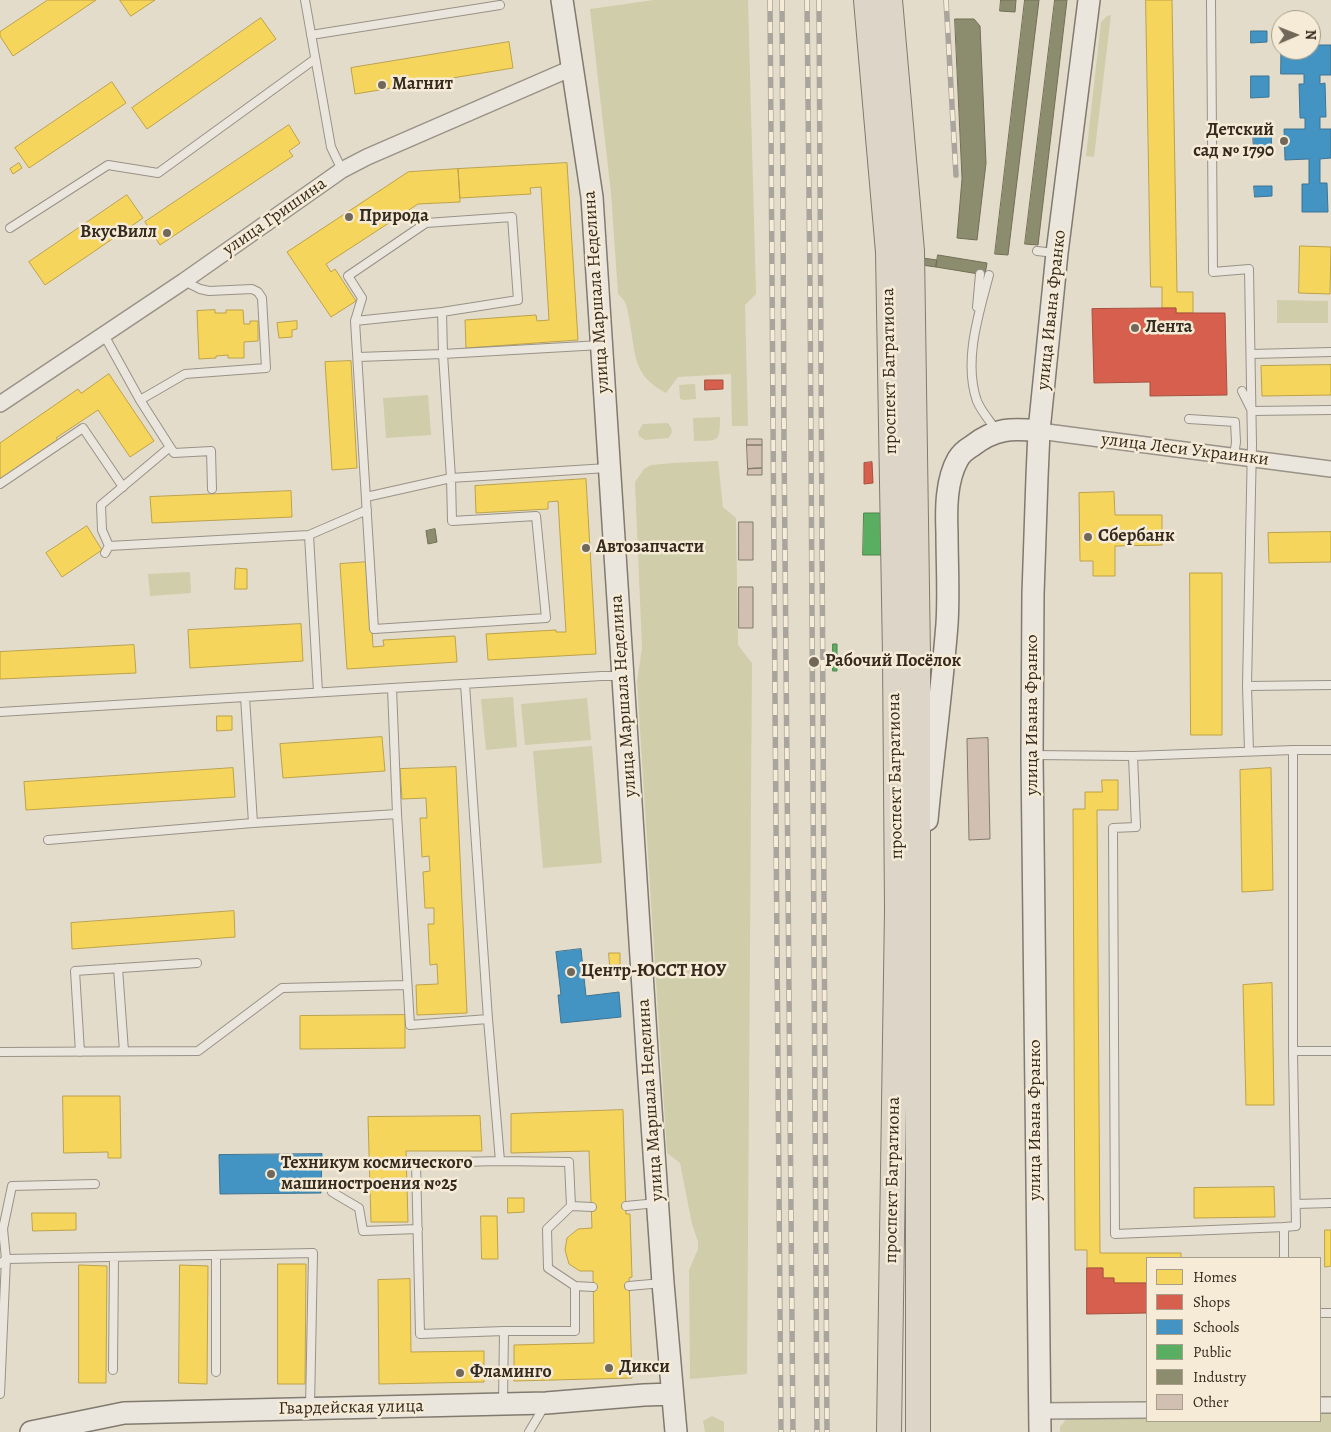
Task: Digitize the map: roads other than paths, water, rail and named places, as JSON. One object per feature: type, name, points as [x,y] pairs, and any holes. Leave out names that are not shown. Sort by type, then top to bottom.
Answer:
[{"type":"main road","name":"проспект Багратиона","points":[[866,0],[888,252],[919,912],[918,1432]]},
{"type":"main road","name":"проспект Багратиона","points":[[890,0],[912,251],[907,656],[898,910],[890,1432]]},
{"type":"street","name":"улица Маршала Неделина","points":[[562,0],[592,197],[663,1282],[676,1432]]},
{"type":"street","name":"улица Ивана Франко","points":[[1039,1422],[1032,755],[1036,477],[1047,252],[1089,0]]},
{"type":"street","name":"улица Гришина","points":[[0,404],[184,281],[342,170],[572,68]]},
{"type":"street","points":[[919,912],[947,622],[946,513],[948,489],[959,458],[977,442],[997,431],[1009,429],[1039,431]]},
{"type":"street","name":"улица Леси Украинки","points":[[1039,431],[1331,469]]},
{"type":"street","name":"Гвардейская улица","points":[[31,1432],[124,1413],[546,1403],[672,1394]]},
{"type":"street","points":[[1039,1422],[1146,1410]]},
{"type":"lane","points":[[305,0],[331,147],[342,170]]},
{"type":"lane","points":[[1211,0],[1212,272],[1249,269],[1252,459],[1247,686],[1248,752]]},
{"type":"lane","points":[[311,35],[500,5]]},
{"type":"lane","points":[[10,228],[108,165],[158,172],[315,59]]},
{"type":"lane","points":[[355,321],[442,312],[518,300],[512,217],[426,223],[348,276],[362,298],[355,321],[374,629],[546,618],[536,516],[452,521],[451,478],[442,354],[442,312]]},
{"type":"lane","points":[[980,274],[972,375],[978,402],[997,431]]},
{"type":"lane","points":[[974,331],[989,275]]},
{"type":"lane","points":[[140,400],[185,374],[266,368],[262,298],[258,292],[252,289],[200,289],[184,281]]},
{"type":"lane","points":[[104,335],[140,400],[174,453],[211,451],[212,489]]},
{"type":"lane","points":[[358,357],[601,345]]},
{"type":"lane","points":[[1251,354],[1331,352]]},
{"type":"lane","points":[[1242,391],[1252,411]]},
{"type":"lane","points":[[1252,411],[1331,410]]},
{"type":"lane","points":[[1188,419],[1235,422],[1236,442],[1234,456]]},
{"type":"lane","points":[[0,484],[83,428],[123,487]]},
{"type":"lane","points":[[170,447],[101,505],[102,530],[107,549],[309,535],[367,510]]},
{"type":"lane","points":[[366,496],[451,478],[609,467]]},
{"type":"lane","points":[[309,535],[318,692]]},
{"type":"lane","points":[[0,712],[318,692],[623,676]]},
{"type":"lane","points":[[464,684],[500,1161]]},
{"type":"lane","points":[[1247,686],[1331,685]]},
{"type":"lane","points":[[392,688],[397,814],[410,1025],[488,1020]]},
{"type":"lane","points":[[245,697],[253,823]]},
{"type":"lane","points":[[1133,756],[1136,827],[1113,828],[1115,1234],[1296,1226],[1293,1051],[1293,750]]},
{"type":"lane","points":[[1032,755],[1133,756],[1331,750]]},
{"type":"lane","points":[[48,840],[253,823],[397,814]]},
{"type":"lane","points":[[80,1052],[75,971],[197,963]]},
{"type":"lane","points":[[118,968],[124,1051]]},
{"type":"lane","points":[[0,1052],[198,1051],[282,988],[408,985]]},
{"type":"lane","points":[[1293,1051],[1331,1051]]},
{"type":"lane","points":[[571,1206],[569,1162],[416,1163],[420,1334],[575,1331],[575,1286]]},
{"type":"lane","points":[[0,1394],[3,1229],[12,1186],[95,1184]]},
{"type":"lane","points":[[332,1192],[359,1208],[364,1232],[418,1229]]},
{"type":"lane","points":[[626,1206],[658,1203]]},
{"type":"lane","points":[[1296,1204],[1331,1203]]},
{"type":"lane","points":[[592,1207],[571,1206],[547,1229],[548,1268],[575,1286],[593,1287]]},
{"type":"lane","points":[[1284,1227],[1284,1257]]},
{"type":"lane","points":[[3,1261],[313,1253],[310,1409]]},
{"type":"lane","points":[[216,1255],[216,1372]]},
{"type":"lane","points":[[113,1370],[114,1257]]},
{"type":"lane","points":[[629,1286],[663,1282]]},
{"type":"lane","points":[[503,1404],[504,1331]]},
{"type":"lane","points":[[528,1432],[546,1403]]},
{"type":"railway","points":[[770,0],[781,1432]]},
{"type":"railway","points":[[782,0],[793,1432]]},
{"type":"railway","points":[[807,0],[817,1432]]},
{"type":"railway","points":[[819,0],[827,1432]]},
{"type":"railway","points":[[946,0],[956,175]]},
{"type":"place","name":"Магнит","points":[[382,85]]},
{"type":"place","name":"Детский сад № 1790","points":[[1284,141]]},
{"type":"place","name":"Природа","points":[[349,217]]},
{"type":"place","name":"ВкусВилл","points":[[167,233]]},
{"type":"place","name":"Лента","points":[[1135,328]]},
{"type":"place","name":"Сбербанк","points":[[1088,537]]},
{"type":"place","name":"Автозапчасти","points":[[586,548]]},
{"type":"place","name":"Рабочий Посёлок","points":[[814,662]]},
{"type":"place","name":"Центр-ЮССТ НОУ","points":[[571,972]]},
{"type":"place","name":"Техникум космического машиностроения №25","points":[[271,1174]]},
{"type":"place","name":"Дикси","points":[[609,1368]]},
{"type":"place","name":"Фламинго","points":[[460,1373]]}]
